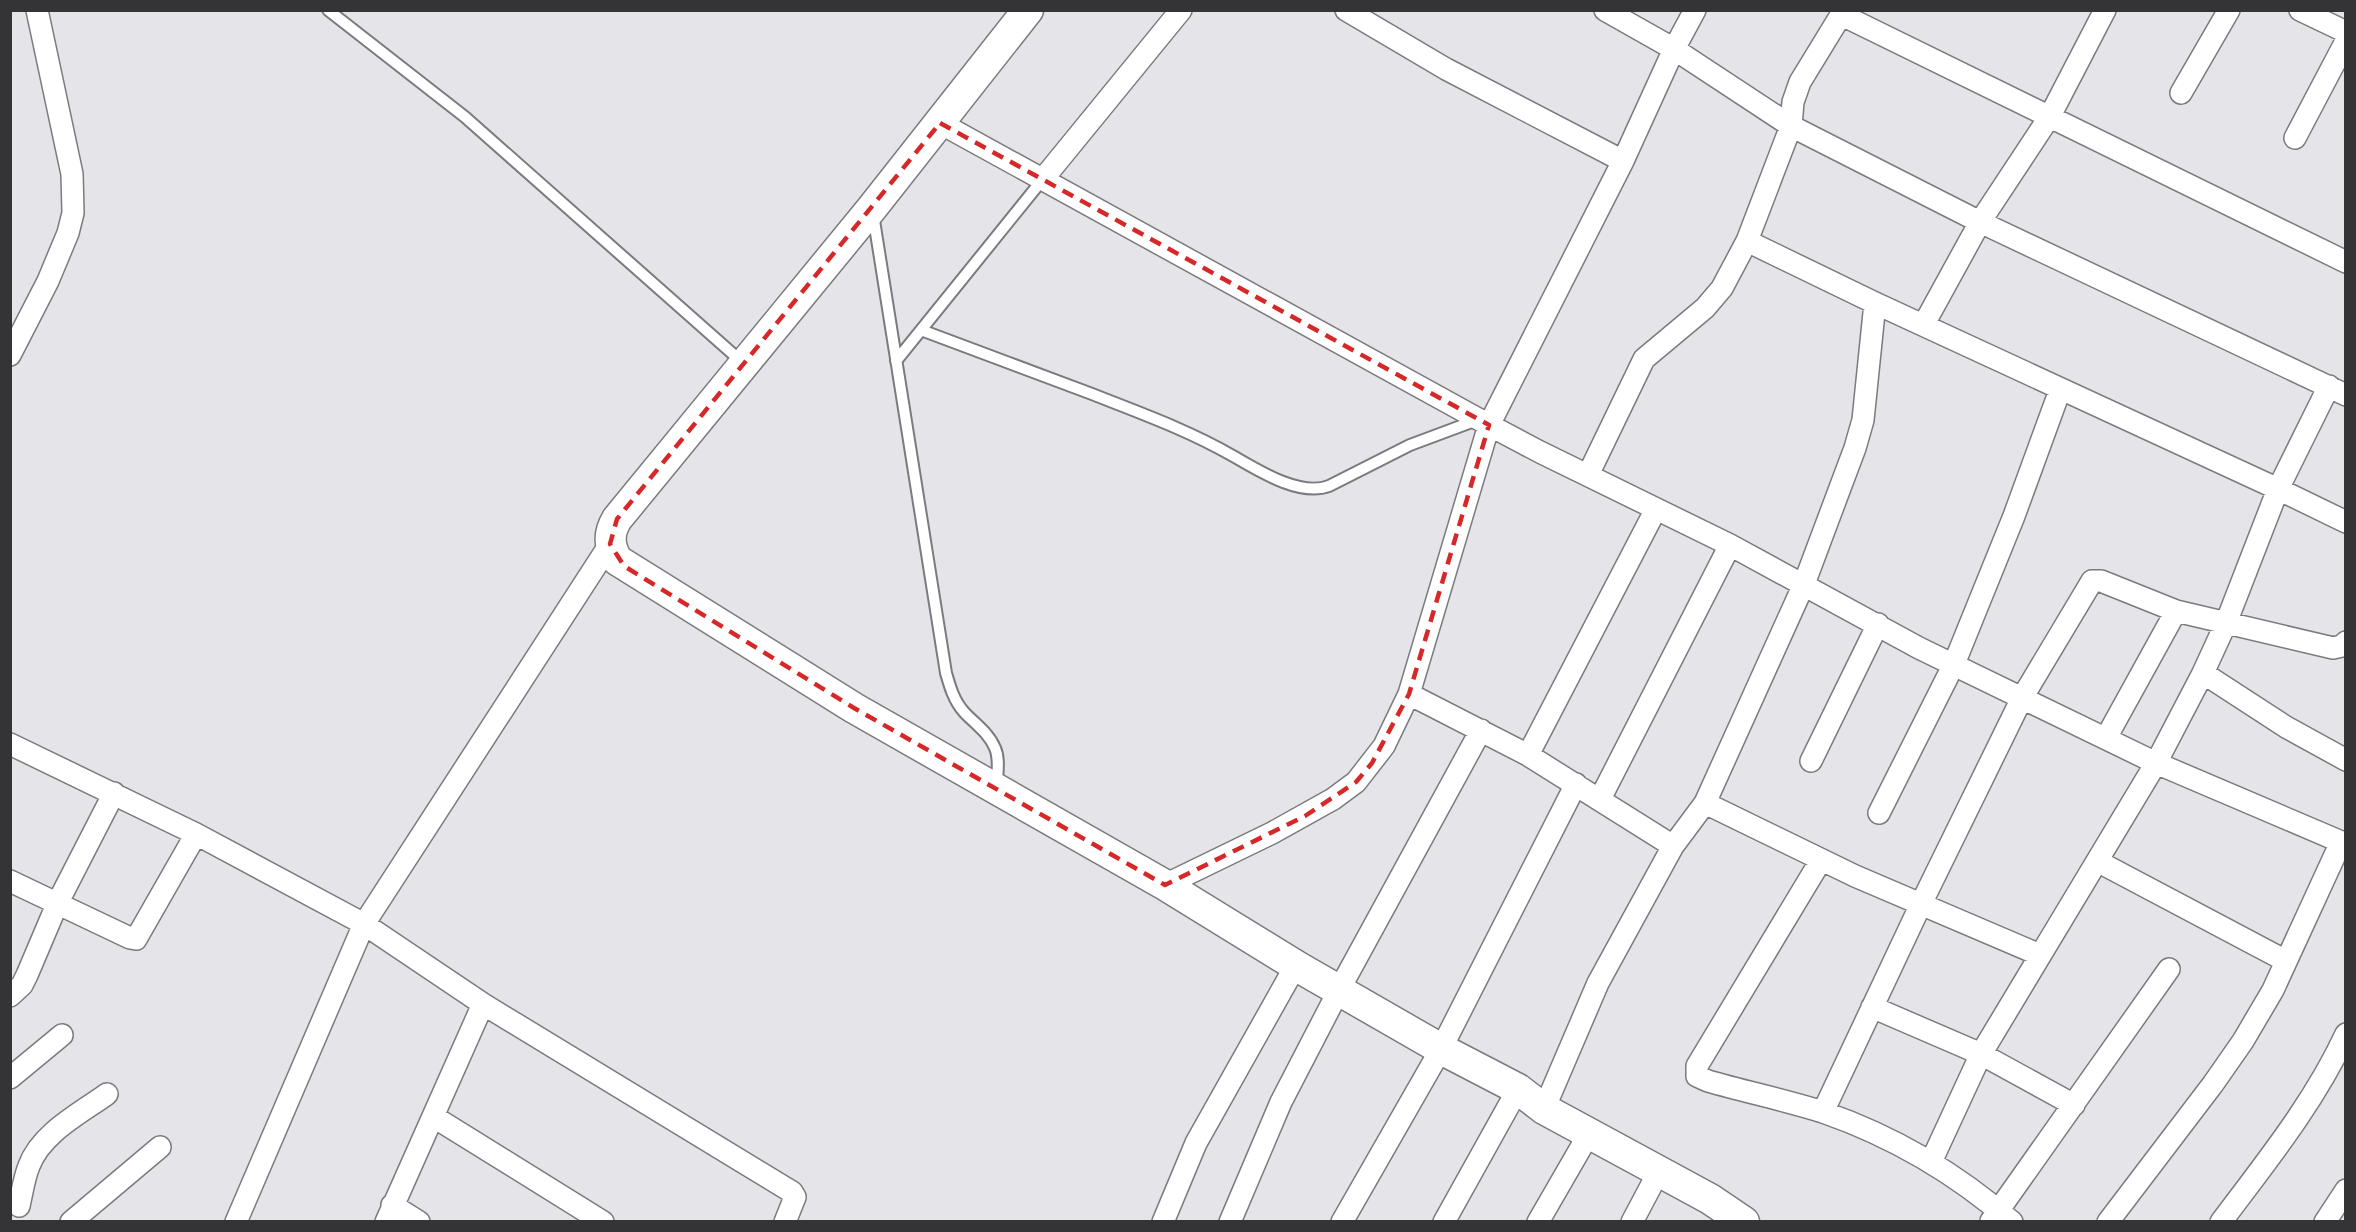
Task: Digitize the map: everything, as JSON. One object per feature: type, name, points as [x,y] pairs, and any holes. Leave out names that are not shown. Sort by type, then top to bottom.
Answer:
[{"type":"street","points":[[10,355],[48,281],[68,233],[73,213],[72,174],[38,10]]},
{"type":"street","points":[[236,1221],[364,924],[610,544],[617,519],[872,208],[1028,10]]},
{"type":"street","points":[[1044,180],[1182,10]]},
{"type":"street","points":[[1346,10],[1446,69],[1623,161]]},
{"type":"street","points":[[1605,10],[1674,49],[1791,126],[1980,222],[2337,391],[2278,489],[2226,623],[2156,763],[1981,1054],[1931,1162]]},
{"type":"street","points":[[1165,885],[1305,816],[1356,782],[1384,746],[1409,694],[1484,422],[1623,161],[1674,49],[1695,10]]},
{"type":"street","points":[[1924,324],[1980,222],[2050,116],[2105,10]]},
{"type":"street","points":[[2181,93],[2229,10]]},
{"type":"street","points":[[2300,10],[2346,32]]},
{"type":"street","points":[[1588,476],[1639,368],[1651,351],[1715,299],[1747,241],[1791,126],[1793,102],[1800,82],[1843,13],[2346,262]]},
{"type":"street","points":[[2295,138],[2346,41]]},
{"type":"street","points":[[940,123],[1484,422],[1730,545],[1919,648],[2156,763],[2343,843],[2262,1009],[2213,1084],[2108,1221]]},
{"type":"street","points":[[1747,241],[2060,390],[2346,522]]},
{"type":"street","points":[[1544,1109],[1598,983],[1673,846],[1705,803],[1804,584],[1855,448],[1863,420],[1875,303]]},
{"type":"street","points":[[1878,813],[1954,664],[2014,516],[2060,390]]},
{"type":"street","points":[[1528,755],[1656,509]]},
{"type":"street","points":[[610,544],[617,560],[624,567],[854,708],[1165,885],[1296,965],[1441,1049],[1518,1089],[1544,1109],[1710,1199],[1743,1221]]},
{"type":"street","points":[[1600,799],[1730,545]]},
{"type":"street","points":[[1823,1112],[2022,698],[2092,581],[2101,581],[2176,611],[2333,648],[2342,646],[2346,642]]},
{"type":"street","points":[[2106,738],[2176,611]]},
{"type":"street","points":[[1811,761],[1878,624]]},
{"type":"street","points":[[2203,673],[2286,727],[2346,760]]},
{"type":"street","points":[[1409,694],[1528,755],[1673,846]]},
{"type":"street","points":[[1230,1221],[1281,1102],[1339,990],[1481,730]]},
{"type":"street","points":[[10,744],[196,834],[364,924],[483,1004],[792,1192],[795,1197],[794,1204],[785,1221]]},
{"type":"street","points":[[1342,1221],[1441,1049],[1576,784]]},
{"type":"street","points":[[10,996],[22,985],[58,902],[114,793]]},
{"type":"street","points":[[1705,803],[1821,860],[2040,955]]},
{"type":"street","points":[[10,881],[136,939],[196,834]]},
{"type":"street","points":[[1821,860],[1695,1070],[1697,1076],[1707,1081],[1823,1112],[1901,1146],[1931,1162],[2000,1218],[2074,1105],[2169,969]]},
{"type":"street","points":[[2097,861],[2286,961]]},
{"type":"street","points":[[1163,1221],[1200,1134],[1296,965]]},
{"type":"street","points":[[419,1221],[389,1213],[483,1004]]},
{"type":"street","points":[[1872,1007],[1981,1054],[2074,1105]]},
{"type":"street","points":[[2221,1221],[2290,1131],[2346,1034]]},
{"type":"street","points":[[10,1078],[62,1035]]},
{"type":"street","points":[[1444,1221],[1518,1089]]},
{"type":"street","points":[[21,1208],[29,1165],[38,1149],[54,1133],[108,1094]]},
{"type":"street","points":[[434,1117],[603,1221]]},
{"type":"street","points":[[1538,1221],[1590,1132]]},
{"type":"street","points":[[71,1221],[160,1148]]},
{"type":"street","points":[[1632,1221],[1659,1171]]},
{"type":"street","points":[[2325,1221],[2346,1190]]},
{"type":"lane","points":[[328,10],[465,117],[744,364]]},
{"type":"lane","points":[[896,361],[1044,180]]},
{"type":"lane","points":[[872,208],[946,673],[952,694],[962,710],[988,736],[995,747],[998,756],[997,789]]},
{"type":"lane","points":[[921,330],[1165,423],[1213,444],[1249,465],[1304,489],[1321,489],[1410,445],[1484,422]]},
{"type":"highlighted area","points":[[940,123],[1489,425],[1409,694],[1372,763],[1356,782],[1305,816],[1165,885],[854,708],[624,566],[610,544],[617,519]]}]
